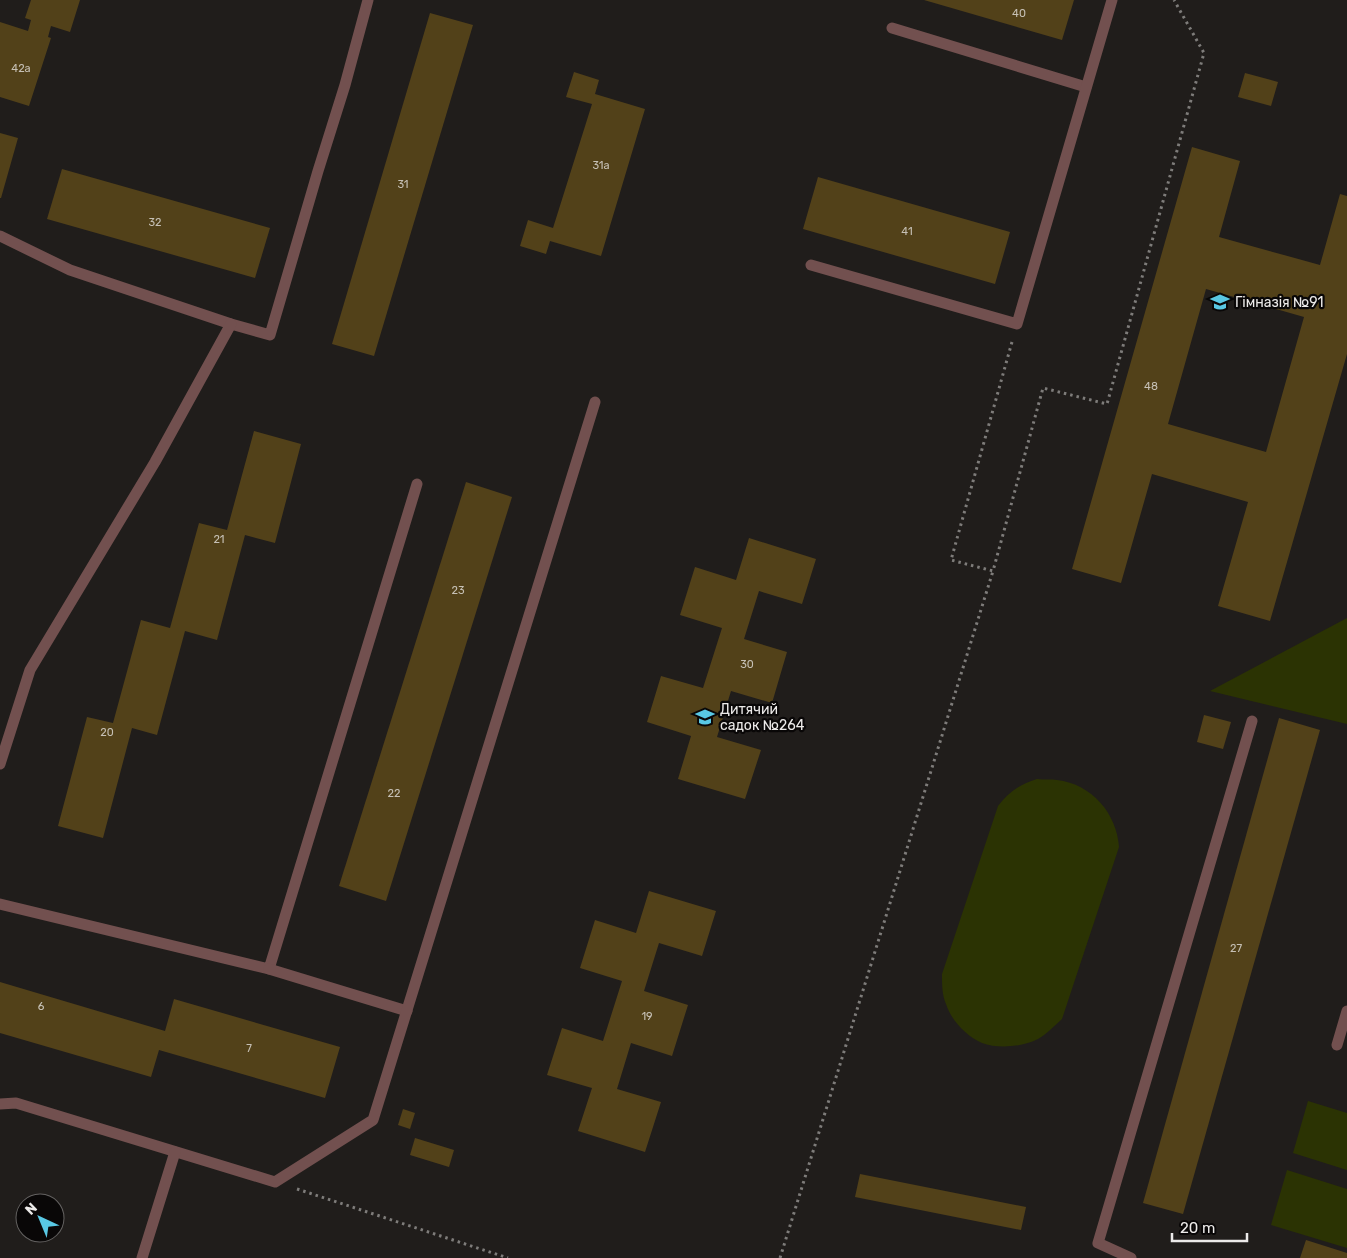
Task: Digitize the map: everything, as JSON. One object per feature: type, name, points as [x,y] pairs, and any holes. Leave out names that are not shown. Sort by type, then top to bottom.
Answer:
[{"type":"lane","points":[[0,236],[70,270],[231,324],[270,335],[346,85],[368,0]]},
{"type":"lane","points":[[811,265],[1017,324],[1112,0]]},
{"type":"lane","points":[[892,28],[1086,88]]},
{"type":"lane","points":[[0,764],[30,670],[155,462],[231,324]]},
{"type":"lane","points":[[0,1104],[16,1103],[275,1182],[373,1120],[595,402]]},
{"type":"lane","points":[[269,969],[417,484]]},
{"type":"lane","points":[[1131,1258],[1098,1243],[1252,721]]},
{"type":"lane","points":[[0,904],[269,969],[407,1011]]},
{"type":"lane","points":[[1337,1045],[1347,1011]]},
{"type":"lane","points":[[142,1258],[174,1152]]},
{"type":"path","points":[[780,1258],[993,571],[1044,388],[1107,404],[1204,53],[1174,0]]},
{"type":"path","points":[[993,571],[951,560],[1017,324]]},
{"type":"path","points":[[275,1182],[508,1258]]},
{"type":"green space","points":[[1347,618],[1347,724],[1210,691]]},
{"type":"green space","points":[[1037,779],[1070,783],[1091,794],[1108,812],[1117,835],[1119,847],[1062,1019],[1044,1035],[1032,1042],[1010,1046],[988,1045],[970,1036],[951,1016],[944,997],[942,974],[998,806],[1015,789]]},
{"type":"green space","points":[[1308,1101],[1347,1113],[1347,1170],[1293,1153]]},
{"type":"green space","points":[[1287,1170],[1347,1189],[1347,1248],[1271,1225]]},
{"type":"building","points":[[31,0],[80,0],[70,32],[51,26],[48,37],[51,38],[29,106],[0,97],[0,22],[28,31],[31,20],[25,18]]},
{"type":"building","points":[[924,0],[1074,0],[1062,40]]},
{"type":"building","points":[[430,13],[473,25],[374,356],[332,344]]},
{"type":"building","points":[[574,72],[599,80],[595,94],[645,109],[601,256],[550,241],[546,254],[520,246],[528,220],[553,228],[592,104],[566,97]]},
{"type":"building","points":[[1245,73],[1278,82],[1271,106],[1238,97]]},
{"type":"building","points":[[0,133],[18,138],[1,198],[0,198]]},
{"type":"building","points":[[1192,147],[1240,161],[1219,237],[1320,265],[1340,194],[1347,196],[1347,354],[1270,621],[1218,606],[1248,502],[1152,474],[1121,583],[1072,569]],"holes":[[[1206,289],[1304,317],[1266,452],[1168,424]]]},
{"type":"building","points":[[62,169],[270,228],[255,278],[47,219]]},
{"type":"building","points":[[818,177],[1010,232],[995,284],[803,229]]},
{"type":"building","points":[[254,431],[301,444],[275,543],[245,535],[217,640],[185,631],[157,735],[132,728],[103,838],[58,826],[87,717],[113,723],[141,620],[170,628],[199,523],[227,530]]},
{"type":"building","points":[[466,482],[512,497],[386,901],[339,886]]},
{"type":"building","points":[[749,538],[816,559],[802,604],[759,591],[744,639],[787,652],[772,703],[731,691],[717,737],[761,750],[745,799],[678,779],[691,736],[647,722],[661,676],[703,688],[722,628],[680,615],[695,567],[736,580]]},
{"type":"building","points":[[1204,715],[1231,722],[1223,749],[1197,742]]},
{"type":"building","points":[[1279,718],[1320,730],[1183,1214],[1143,1203]]},
{"type":"building","points":[[649,891],[716,911],[702,956],[659,943],[644,991],[688,1005],[672,1056],[631,1043],[617,1089],[661,1102],[645,1152],[578,1131],[592,1088],[547,1075],[562,1028],[603,1041],[622,981],[580,968],[595,920],[636,933]]},
{"type":"building","points":[[0,982],[165,1031],[174,999],[340,1047],[325,1098],[159,1050],[151,1077],[0,1033]]},
{"type":"building","points":[[403,1109],[415,1113],[410,1129],[398,1125]]},
{"type":"building","points":[[415,1138],[454,1150],[449,1167],[410,1155]]},
{"type":"building","points":[[860,1174],[1026,1207],[1021,1230],[855,1197]]},
{"type":"building","points":[[1306,1240],[1347,1253],[1347,1258],[1300,1258]]},
{"type":"place","name":"Гімназія №91","points":[[1220,302]]},
{"type":"place","name":"Дитячий садок №264","points":[[705,717]]}]
